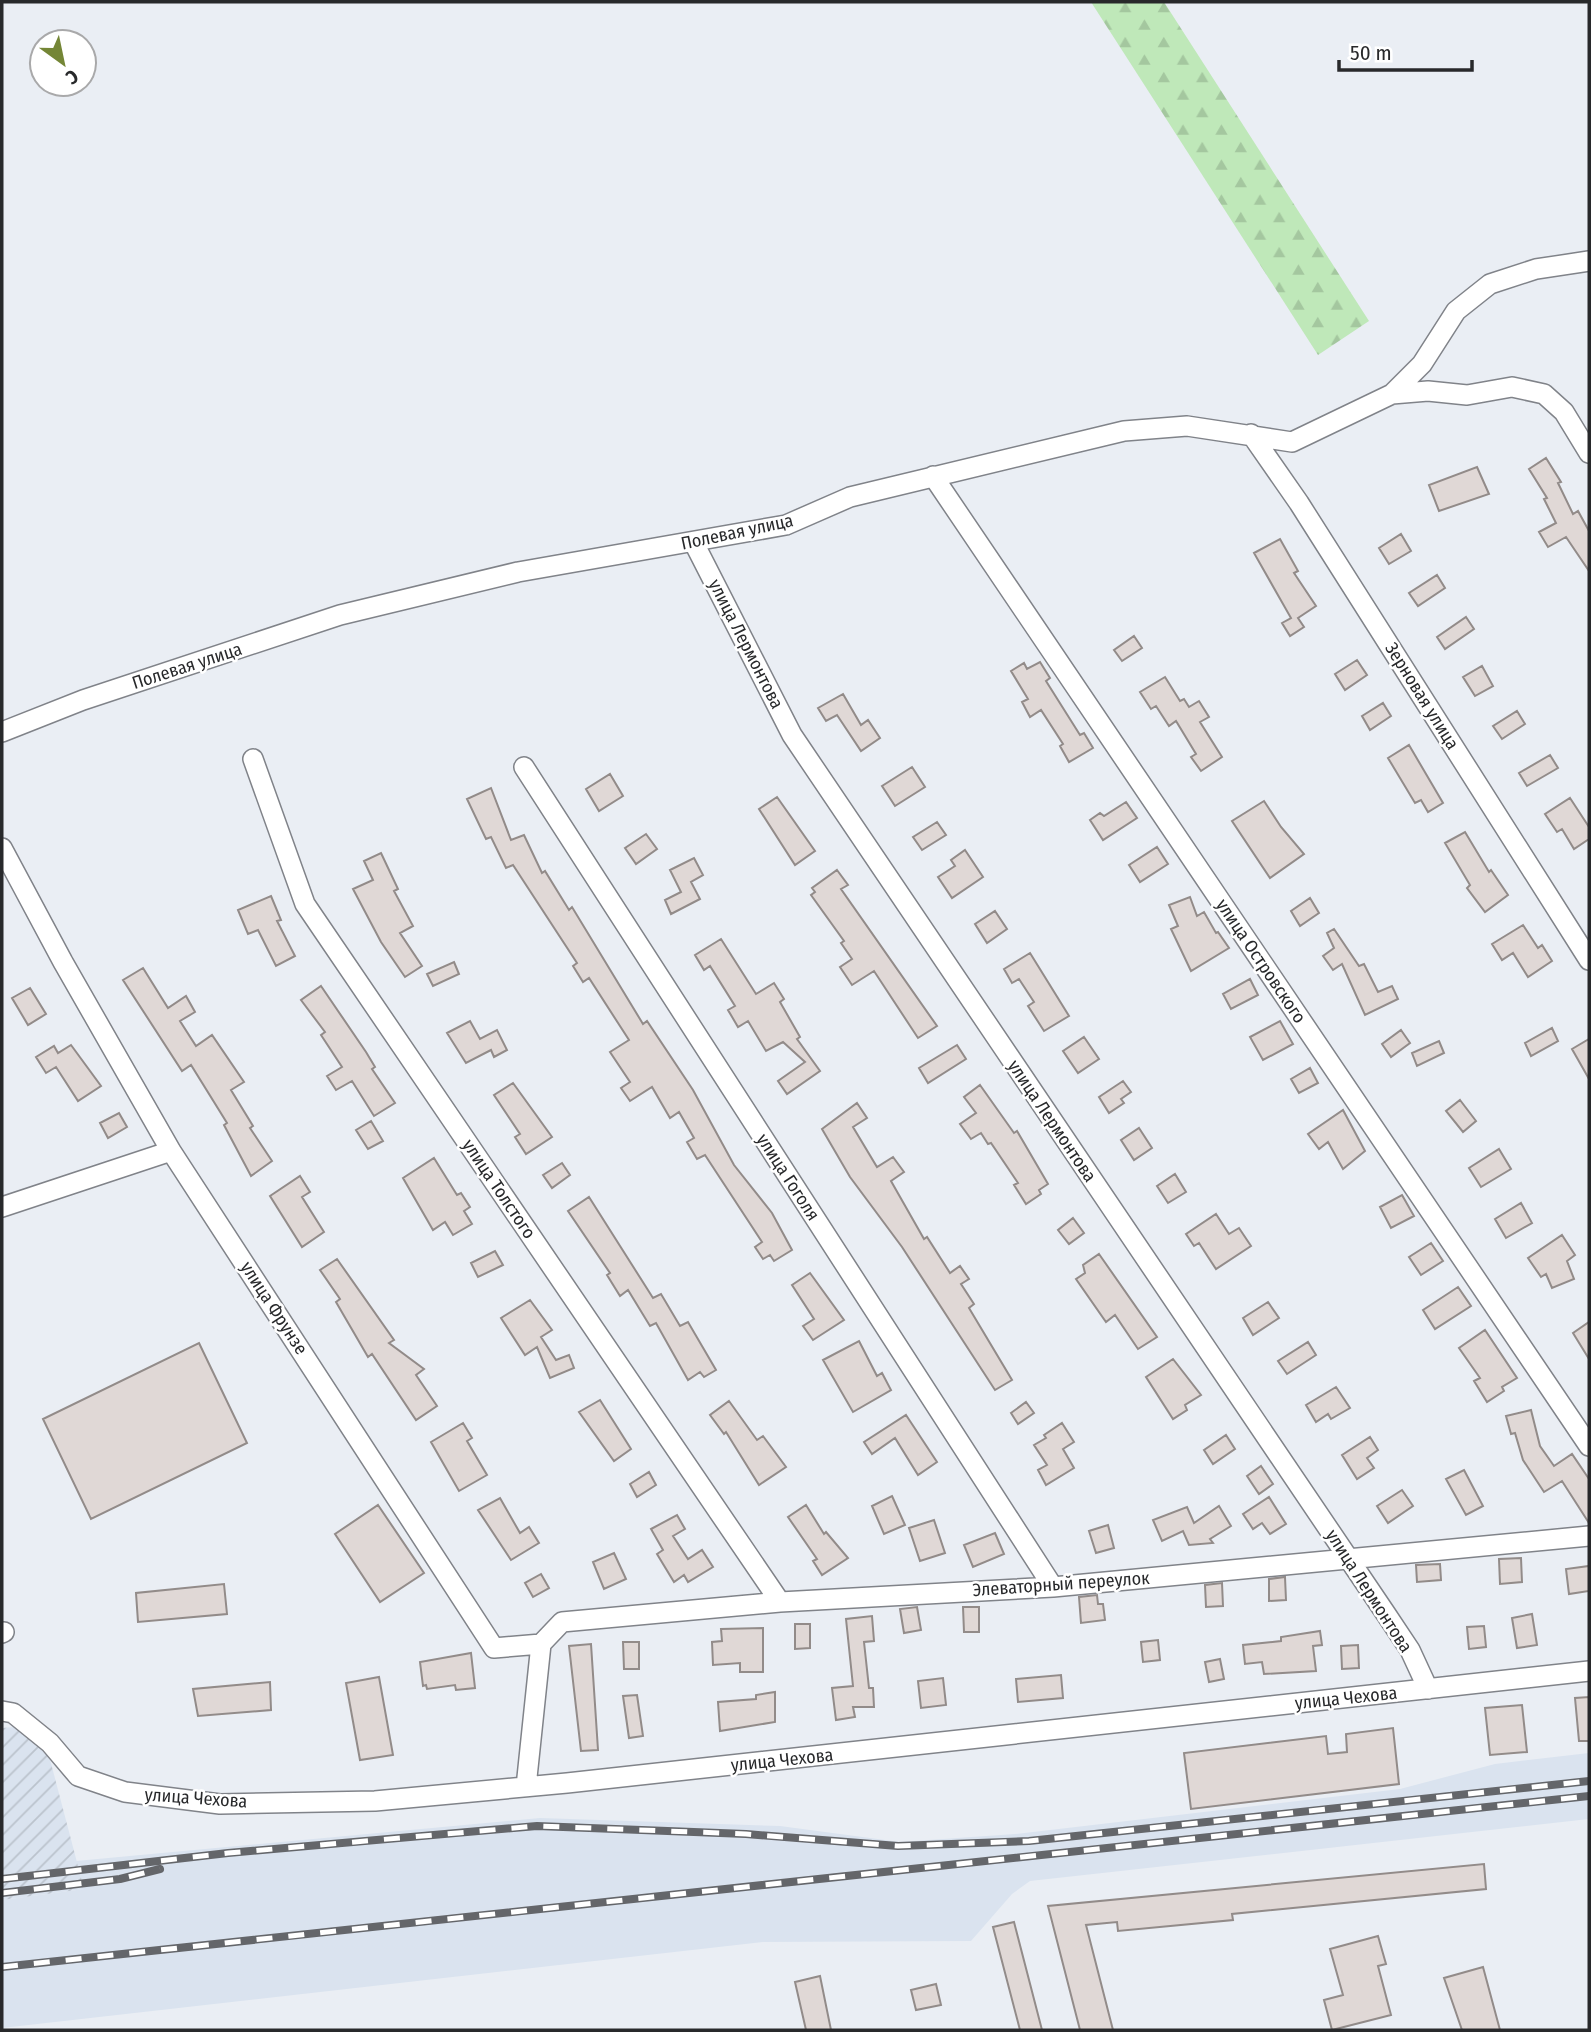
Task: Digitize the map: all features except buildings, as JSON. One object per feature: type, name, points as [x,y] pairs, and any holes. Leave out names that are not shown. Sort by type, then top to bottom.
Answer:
[{"type":"street","name":"Полевая улица","points":[[2,732],[83,701],[340,615],[518,572],[786,525],[850,497],[1124,431],[1187,426],[1293,442],[1392,394],[1422,363],[1456,311],[1490,284],[1536,269],[1589,261]]},
{"type":"street","points":[[1392,394],[1428,391],[1467,394],[1512,387],[1544,394],[1564,412],[1589,453]]},
{"type":"street","name":"Зерновая улица","points":[[1251,435],[1299,503],[1589,960]]},
{"type":"street","name":"улица Островского","points":[[933,476],[1589,1446]]},
{"type":"street","name":"улица Лермонтова","points":[[694,542],[792,735],[1410,1650],[1427,1689]]},
{"type":"street","name":"улица Толстого","points":[[253,759],[305,904],[780,1602]]},
{"type":"street","name":"улица Гоголя","points":[[524,767],[1053,1587]]},
{"type":"street","name":"улица Фрунзе","points":[[2,848],[63,962],[171,1151],[494,1648],[541,1644]]},
{"type":"street","points":[[2,1207],[171,1151]]},
{"type":"street","name":"Элеваторный переулок","points":[[541,1644],[562,1622],[780,1602],[1053,1587],[1589,1536]]},
{"type":"street","points":[[526,1787],[541,1644]]},
{"type":"street","name":"улица Чехова","points":[[2,1710],[13,1713],[51,1744],[78,1776],[125,1792],[220,1804],[375,1801],[526,1787],[1589,1671]]},
{"type":"shaded area","points":[[41,1725],[84,1889],[2,1900],[2,1728]]},
{"type":"shaded area","points":[[1589,1753],[1589,1819],[1030,1881],[1012,1894],[971,1941],[763,1942],[2,2028],[2,1900],[84,1889],[76,1861],[540,1818],[780,1826],[900,1842],[1015,1834],[1400,1789],[1495,1764]]},
{"type":"green space","points":[[1091,2],[1164,2],[1369,321],[1318,355]]},
{"type":"railway","points":[[2,1879],[228,1853],[537,1826],[746,1834],[898,1846],[1029,1841],[1589,1781]]},
{"type":"railway","points":[[2,1967],[1589,1796]]},
{"type":"railway","points":[[2,1893],[120,1879],[160,1869]]}]
